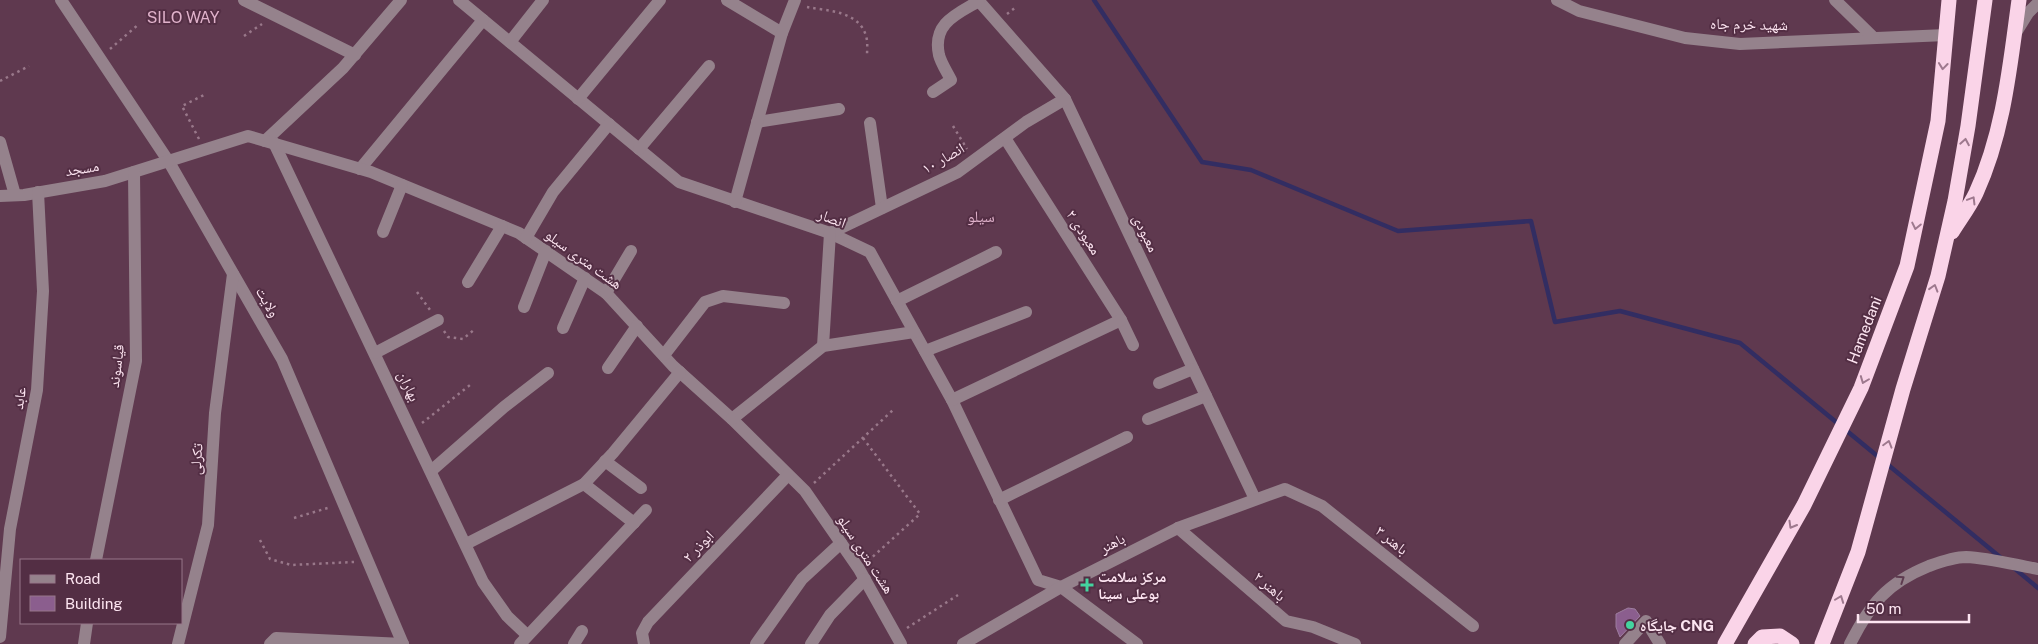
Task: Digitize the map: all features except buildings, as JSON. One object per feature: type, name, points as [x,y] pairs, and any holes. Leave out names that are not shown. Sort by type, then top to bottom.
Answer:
[{"type":"highway","name":"Hamedani","points":[[1724,642],[1804,505],[1857,396],[1907,266],[1938,121],[1949,0]]},
{"type":"highway","points":[[1822,644],[1858,552],[1946,242],[1968,126],[1985,0]]},
{"type":"highway","points":[[1946,242],[1976,194],[1988,161],[2000,121],[2010,74],[2019,0]]},
{"type":"highway","points":[[1755,644],[1762,637],[1780,636],[1792,644]]},
{"type":"street","name":"ولایت","points":[[61,0],[169,162],[282,359],[403,644]]},
{"type":"street","points":[[244,0],[355,54]]},
{"type":"street","points":[[270,142],[343,68],[401,0]]},
{"type":"street","name":"انصار","points":[[459,0],[473,4],[483,20],[679,182],[830,234],[870,252],[952,400],[1038,580],[1061,587],[1136,644]]},
{"type":"street","points":[[510,42],[543,0]]},
{"type":"street","points":[[578,99],[660,0]]},
{"type":"street","points":[[727,0],[782,33]]},
{"type":"street","name":"شهید خرم جاه","points":[[1557,0],[1579,12],[1685,38],[1740,44],[1946,35]]},
{"type":"street","points":[[1835,0],[1874,38]]},
{"type":"street","points":[[933,92],[951,80],[939,55],[939,33],[947,20],[979,1]]},
{"type":"street","name":"معبودی","points":[[979,1],[1064,99],[1255,499]]},
{"type":"street","points":[[735,202],[782,33],[794,2]]},
{"type":"street","points":[[2014,36],[2028,13],[2038,3]]},
{"type":"street","points":[[360,169],[483,20]]},
{"type":"street","points":[[639,149],[709,66]]},
{"type":"street","name":"انصار ۱۰","points":[[830,234],[958,172],[1026,122],[1064,99]]},
{"type":"street","points":[[757,122],[838,109]]},
{"type":"street","points":[[870,123],[882,208]]},
{"type":"street","points":[[526,238],[553,192],[609,124]]},
{"type":"street","name":"هشت متری سیلو","points":[[169,162],[248,136],[360,169],[402,185],[502,226],[546,251],[606,293],[680,372],[732,419],[805,491],[862,574],[899,640]]},
{"type":"street","name":"معبودی ۲","points":[[1005,138],[1121,320],[1133,345]]},
{"type":"street","points":[[0,142],[15,195]]},
{"type":"street","name":"بهاران","points":[[270,142],[376,353],[483,582],[523,640]]},
{"type":"street","name":"مسجد","points":[[0,196],[105,181],[169,162]]},
{"type":"street","name":"قیاسوند","points":[[96,559],[136,361],[134,172]]},
{"type":"street","points":[[383,232],[402,185]]},
{"type":"street","name":"عابد","points":[[0,636],[10,529],[37,390],[44,291],[38,192]]},
{"type":"street","points":[[468,282],[502,226]]},
{"type":"street","points":[[823,346],[830,234]]},
{"type":"street","points":[[524,307],[546,251]]},
{"type":"street","points":[[606,293],[631,251]]},
{"type":"street","points":[[897,301],[996,252]]},
{"type":"street","name":"تکرلی","points":[[178,644],[208,525],[215,413],[234,274]]},
{"type":"street","points":[[563,328],[586,278]]},
{"type":"street","points":[[664,355],[705,302],[723,296],[784,303]]},
{"type":"street","points":[[925,351],[1026,312]]},
{"type":"street","points":[[376,353],[438,320]]},
{"type":"street","points":[[952,400],[1121,320]]},
{"type":"street","points":[[608,368],[637,326]]},
{"type":"street","points":[[732,419],[823,346],[914,332]]},
{"type":"street","points":[[1159,383],[1193,369]]},
{"type":"street","points":[[466,544],[584,484],[680,372]]},
{"type":"street","points":[[431,471],[504,406],[548,373]]},
{"type":"street","points":[[1148,419],[1206,396]]},
{"type":"street","points":[[999,500],[1127,437]]},
{"type":"street","points":[[605,461],[641,488]]},
{"type":"street","name":"ابوذر ۲","points":[[644,644],[642,633],[648,622],[788,475]]},
{"type":"street","points":[[584,484],[634,523]]},
{"type":"street","name":"باهنر","points":[[965,643],[1061,587],[1178,528],[1285,489]]},
{"type":"street","name":"باهنر ۳","points":[[1285,489],[1322,506],[1474,626]]},
{"type":"street","points":[[523,640],[646,510]]},
{"type":"street","name":"باهنر ۲","points":[[1178,528],[1286,621],[1314,627],[1355,644]]},
{"type":"street","points":[[756,644],[802,579],[841,543]]},
{"type":"street","points":[[1850,644],[1870,609],[1886,590],[1909,574],[1938,562],[1965,557],[2038,569]]},
{"type":"street","points":[[811,644],[830,615],[862,574]]},
{"type":"street","points":[[1625,644],[1646,621],[1660,644]]},
{"type":"street","points":[[84,644],[87,624]]},
{"type":"street","points":[[574,644],[582,631]]},
{"type":"street","points":[[270,644],[276,638],[403,644]]},
{"type":"path","points":[[794,2],[844,14],[856,19],[866,36],[867,56]]},
{"type":"path","points":[[244,36],[275,15]]},
{"type":"path","points":[[99,58],[139,24]]},
{"type":"path","points":[[0,81],[29,66]]},
{"type":"path","points":[[204,150],[182,106],[206,94]]},
{"type":"path","points":[[953,126],[974,160]]},
{"type":"path","points":[[412,430],[470,385]]},
{"type":"path","points":[[805,491],[894,410]]},
{"type":"path","points":[[862,574],[920,514],[863,438]]},
{"type":"path","points":[[294,518],[343,503]]},
{"type":"path","points":[[260,540],[270,559],[291,565],[368,561]]},
{"type":"path","points":[[899,640],[958,594]]},
{"type":"waterway","points":[[1094,0],[1202,162],[1251,170],[1398,231],[1531,221],[1555,322],[1620,311],[1740,343],[2000,557]]},
{"type":"waterway","points":[[2014,568],[2038,588]]},
{"type":"place","name":"مرکز سلامت بوعلی سینا","points":[[1087,585]]},
{"type":"place","name":"جایگاه CNG","points":[[1630,625]]},
{"type":"district","name":"SILO WAY","points":[[183,17]]},
{"type":"district","name":"سیلو","points":[[981,216]]}]
